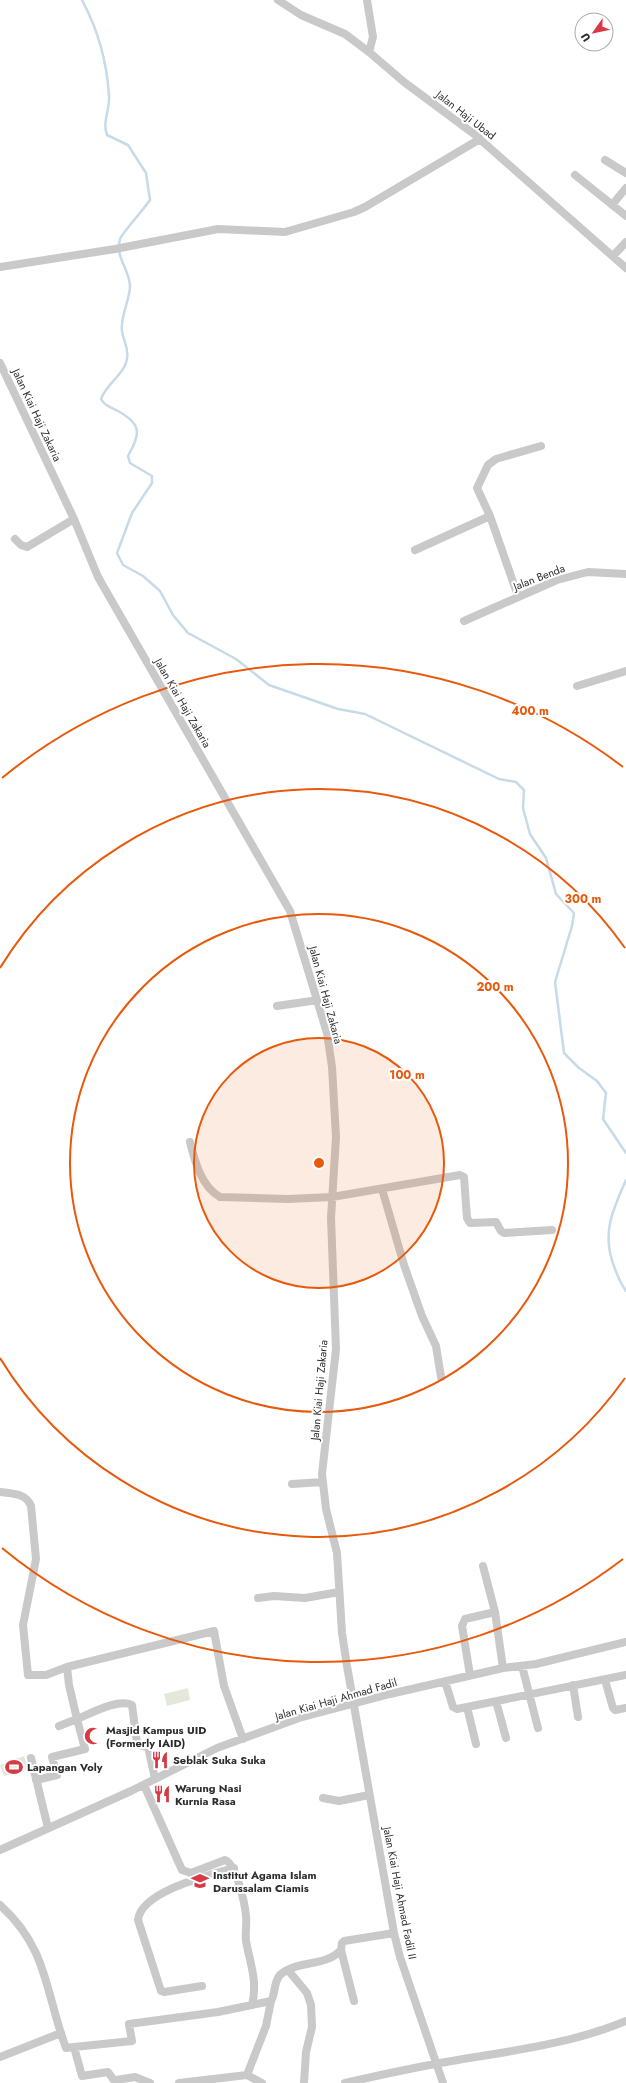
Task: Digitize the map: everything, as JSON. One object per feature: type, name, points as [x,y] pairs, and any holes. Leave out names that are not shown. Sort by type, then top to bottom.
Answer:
[{"type":"street","name":"Jalan Haji Ubad","points":[[278,0],[301,15],[345,34],[369,52],[404,82],[480,139],[626,268]]},
{"type":"street","points":[[367,0],[373,37],[369,52]]},
{"type":"street","points":[[0,267],[119,248],[218,229],[285,232],[354,212],[456,155],[480,139]]},
{"type":"street","points":[[606,160],[626,173]]},
{"type":"street","points":[[575,175],[626,216]]},
{"type":"street","points":[[612,205],[626,188]]},
{"type":"street","points":[[613,256],[626,242]]},
{"type":"street","name":"Jalan Kiai Haji Zakaria","points":[[0,363],[74,519],[98,577],[110,600],[290,911],[328,1033],[332,1067],[336,1137],[332,1197],[331,1262],[336,1349],[322,1474],[326,1509],[336,1553],[342,1632],[354,1703]]},
{"type":"street","points":[[518,596],[490,516],[477,488],[488,465],[496,459],[541,446]]},
{"type":"street","points":[[415,550],[490,516]]},
{"type":"street","points":[[15,540],[21,545],[27,547],[74,519]]},
{"type":"street","name":"Jalan Benda","points":[[464,621],[557,580],[588,572],[626,574]]},
{"type":"street","points":[[577,686],[626,670]]},
{"type":"street","points":[[277,1006],[318,1000]]},
{"type":"street","points":[[190,1142],[196,1164],[210,1191],[220,1197],[288,1199],[332,1197],[460,1175],[464,1177],[467,1218],[470,1223],[496,1222],[501,1231],[504,1233],[552,1230]]},
{"type":"street","points":[[382,1189],[404,1265],[422,1316],[436,1346],[441,1377]]},
{"type":"street","points":[[292,1484],[323,1482]]},
{"type":"street","points":[[0,1492],[24,1496],[29,1500],[31,1506],[36,1559],[23,1625],[28,1675],[46,1675],[67,1667],[214,1631],[224,1686],[243,1738]]},
{"type":"street","points":[[483,1566],[495,1612],[503,1668]]},
{"type":"street","points":[[258,1598],[274,1596],[305,1598],[340,1592]]},
{"type":"street","points":[[470,1675],[463,1623],[465,1619],[472,1616],[495,1612]]},
{"type":"street","name":"Jalan Kiai Haji Ahmad Fadil","points":[[0,1850],[144,1785],[217,1748],[303,1717],[470,1675],[503,1668],[522,1666],[626,1642]]},
{"type":"street","points":[[522,1666],[538,1728]]},
{"type":"street","points":[[36,1780],[57,1775],[52,1757],[85,1748],[69,1685],[67,1667]]},
{"type":"street","points":[[445,1681],[453,1707],[457,1709],[626,1675]]},
{"type":"street","points":[[605,1680],[613,1708],[615,1710],[626,1708]]},
{"type":"street","points":[[573,1685],[578,1717]]},
{"type":"street","points":[[496,1701],[506,1738]]},
{"type":"street","points":[[59,1726],[107,1706],[126,1703],[132,1705],[137,1743],[148,1747],[155,1779]]},
{"type":"street","name":"Jalan Kiai Haji Ahmad Fadil II","points":[[354,1703],[394,1933],[400,1957],[443,2083]]},
{"type":"street","points":[[467,1707],[476,1744]]},
{"type":"street","points":[[31,1758],[48,1828]]},
{"type":"street","points":[[144,1785],[182,1870],[191,1873],[225,1860],[228,1861],[234,1868],[247,1918],[246,1940],[254,1971],[255,1993],[252,2005]]},
{"type":"street","points":[[323,1798],[340,1801],[369,1795]]},
{"type":"street","points":[[202,1986],[164,1992],[162,1991],[138,1920],[138,1914],[153,1899],[182,1883],[234,1868]]},
{"type":"street","points":[[0,1906],[14,1918],[34,1947],[42,1965],[66,2048],[132,2041],[129,2024],[218,2012],[271,2001]]},
{"type":"street","points":[[354,2001],[341,1950],[342,1943],[344,1941],[394,1933]]},
{"type":"street","points":[[247,2075],[265,2030],[271,2001],[275,1995],[275,1984],[278,1979],[290,1972],[330,1958],[341,1950]]},
{"type":"street","points":[[290,1972],[307,1993],[310,2006],[312,2027],[306,2052],[304,2083]]},
{"type":"street","points":[[345,2083],[436,2063],[551,2044],[607,2029],[626,2021]]},
{"type":"street","points":[[0,2057],[61,2033]]},
{"type":"street","points":[[74,2047],[82,2076],[108,2072],[116,2082],[135,2077],[150,2083]]},
{"type":"street","points":[[179,2083],[247,2075],[262,2083]]},
{"type":"green space","points":[[188,1688],[190,1700],[167,1706],[164,1694]]},
{"type":"green space","name":"Lapangan Voly","points":[[24,1756],[28,1769],[4,1776],[0,1765]]},
{"type":"waterway","points":[[82,0],[93,23],[104,59],[109,96],[105,125],[107,135],[128,145],[146,173],[150,200],[120,239],[119,252],[130,286],[122,325],[127,358],[120,374],[107,388],[101,399],[106,405],[132,421],[137,430],[137,436],[128,456],[130,463],[152,476],[152,483],[132,513],[117,553],[123,565],[143,576],[160,591],[173,615],[188,633],[236,659],[269,685],[338,709],[365,714],[499,779],[516,782],[524,790],[523,808],[530,834],[546,858],[556,894],[574,913],[572,926],[555,982],[564,1053],[579,1068],[597,1081],[606,1093],[603,1119],[626,1153]]},
{"type":"waterway","points":[[626,1180],[616,1202],[610,1223],[609,1234],[611,1256],[618,1278],[626,1291]]},
{"type":"place","name":"Masjid Kampus UID (Formerly IAID)","points":[[93,1736]]},
{"type":"place","name":"Seblak Suka Suka","points":[[160,1760]]},
{"type":"place","name":"Lapangan Voly","points":[[14,1767]]},
{"type":"place","name":"Warung Nasi Kurnia Rasa","points":[[162,1794]]},
{"type":"place","name":"Institut Agama Islam Darussalam Ciamis","points":[[200,1881]]}]
